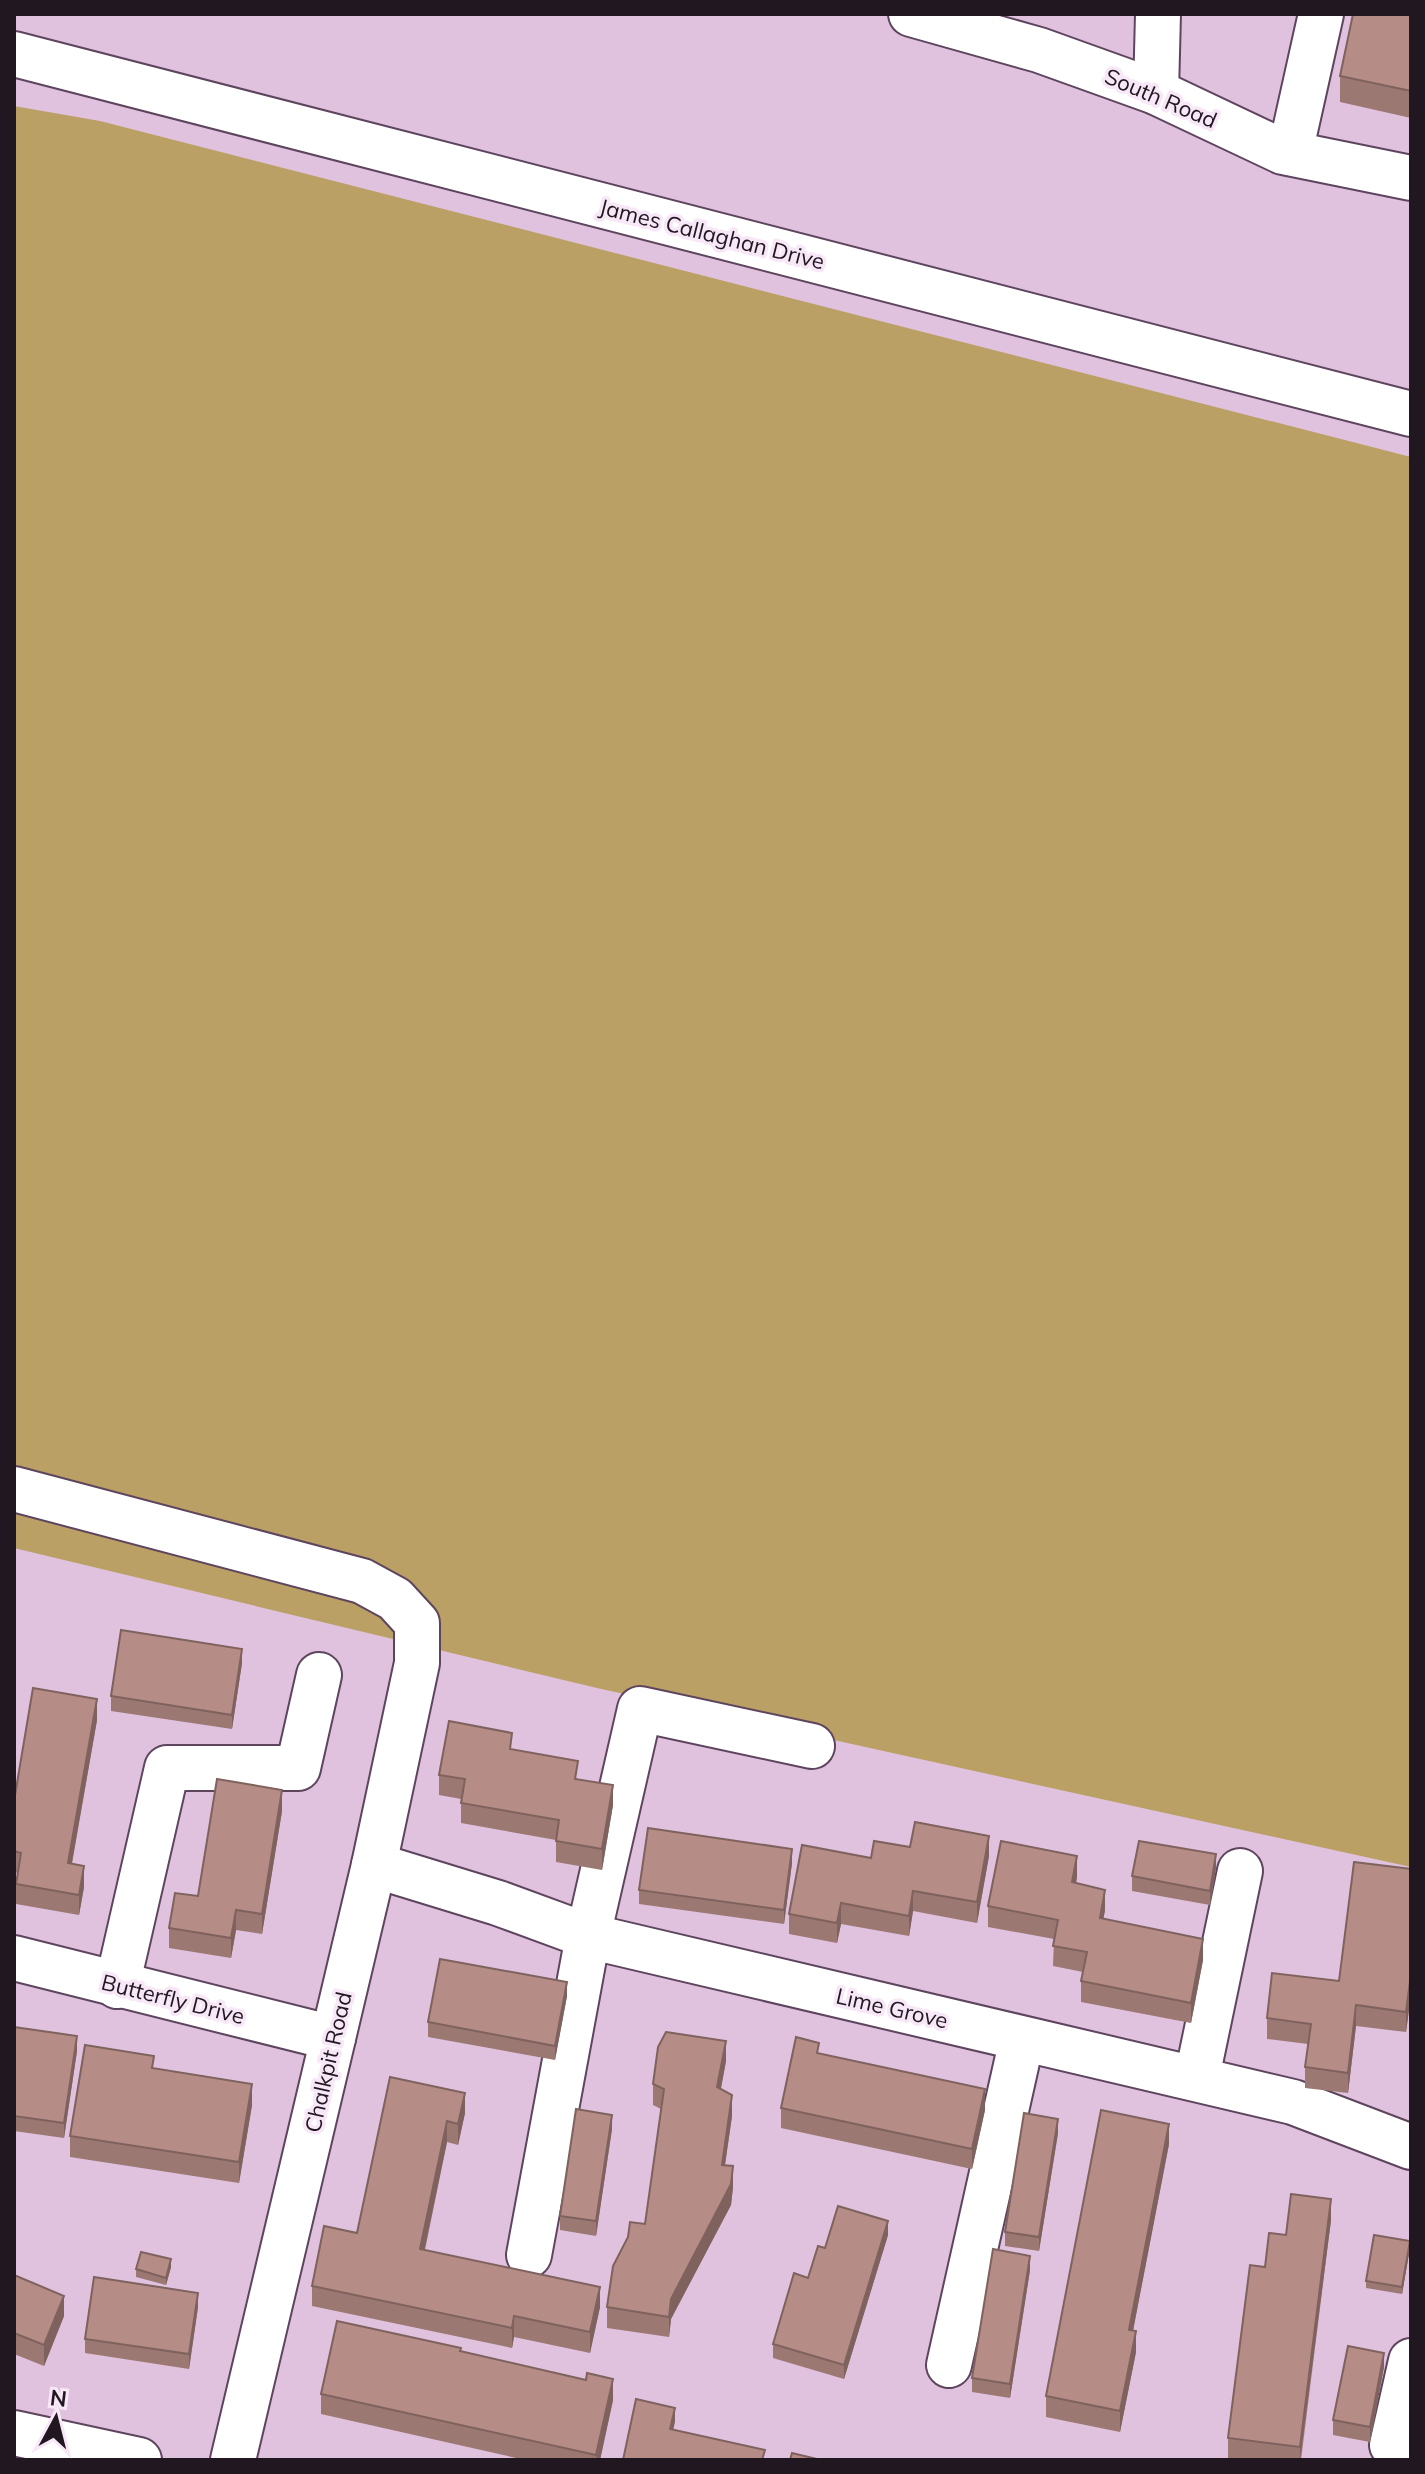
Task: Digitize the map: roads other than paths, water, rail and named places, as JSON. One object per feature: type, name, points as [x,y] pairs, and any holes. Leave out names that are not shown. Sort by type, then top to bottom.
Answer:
[{"type":"street","name":"South Road","points":[[911,14],[1039,50],[1156,92],[1290,153],[1411,178]]},
{"type":"street","points":[[1156,92],[1158,14]]},
{"type":"street","points":[[1290,153],[1321,14]]},
{"type":"street","name":"James Callaghan Drive","points":[[14,54],[1411,414]]},
{"type":"street","name":"Chalkpit Road","points":[[14,1489],[362,1581],[395,1599],[417,1623],[417,1663],[374,1865],[233,2460]]},
{"type":"street","points":[[117,1986],[167,1768],[298,1768],[319,1675]]},
{"type":"street","points":[[529,2255],[588,1936],[640,1709],[812,1746]]},
{"type":"street","name":"Lime Grove","points":[[374,1865],[498,1903],[588,1936],[1293,2102],[1411,2147]]},
{"type":"street","points":[[1197,2077],[1240,1871]]},
{"type":"street","name":"Butterfly Drive","points":[[14,1958],[333,2038]]},
{"type":"street","points":[[949,2365],[1022,2039]]},
{"type":"street","points":[[1392,2445],[1411,2361]]},
{"type":"street","points":[[14,2433],[139,2460]]}]
